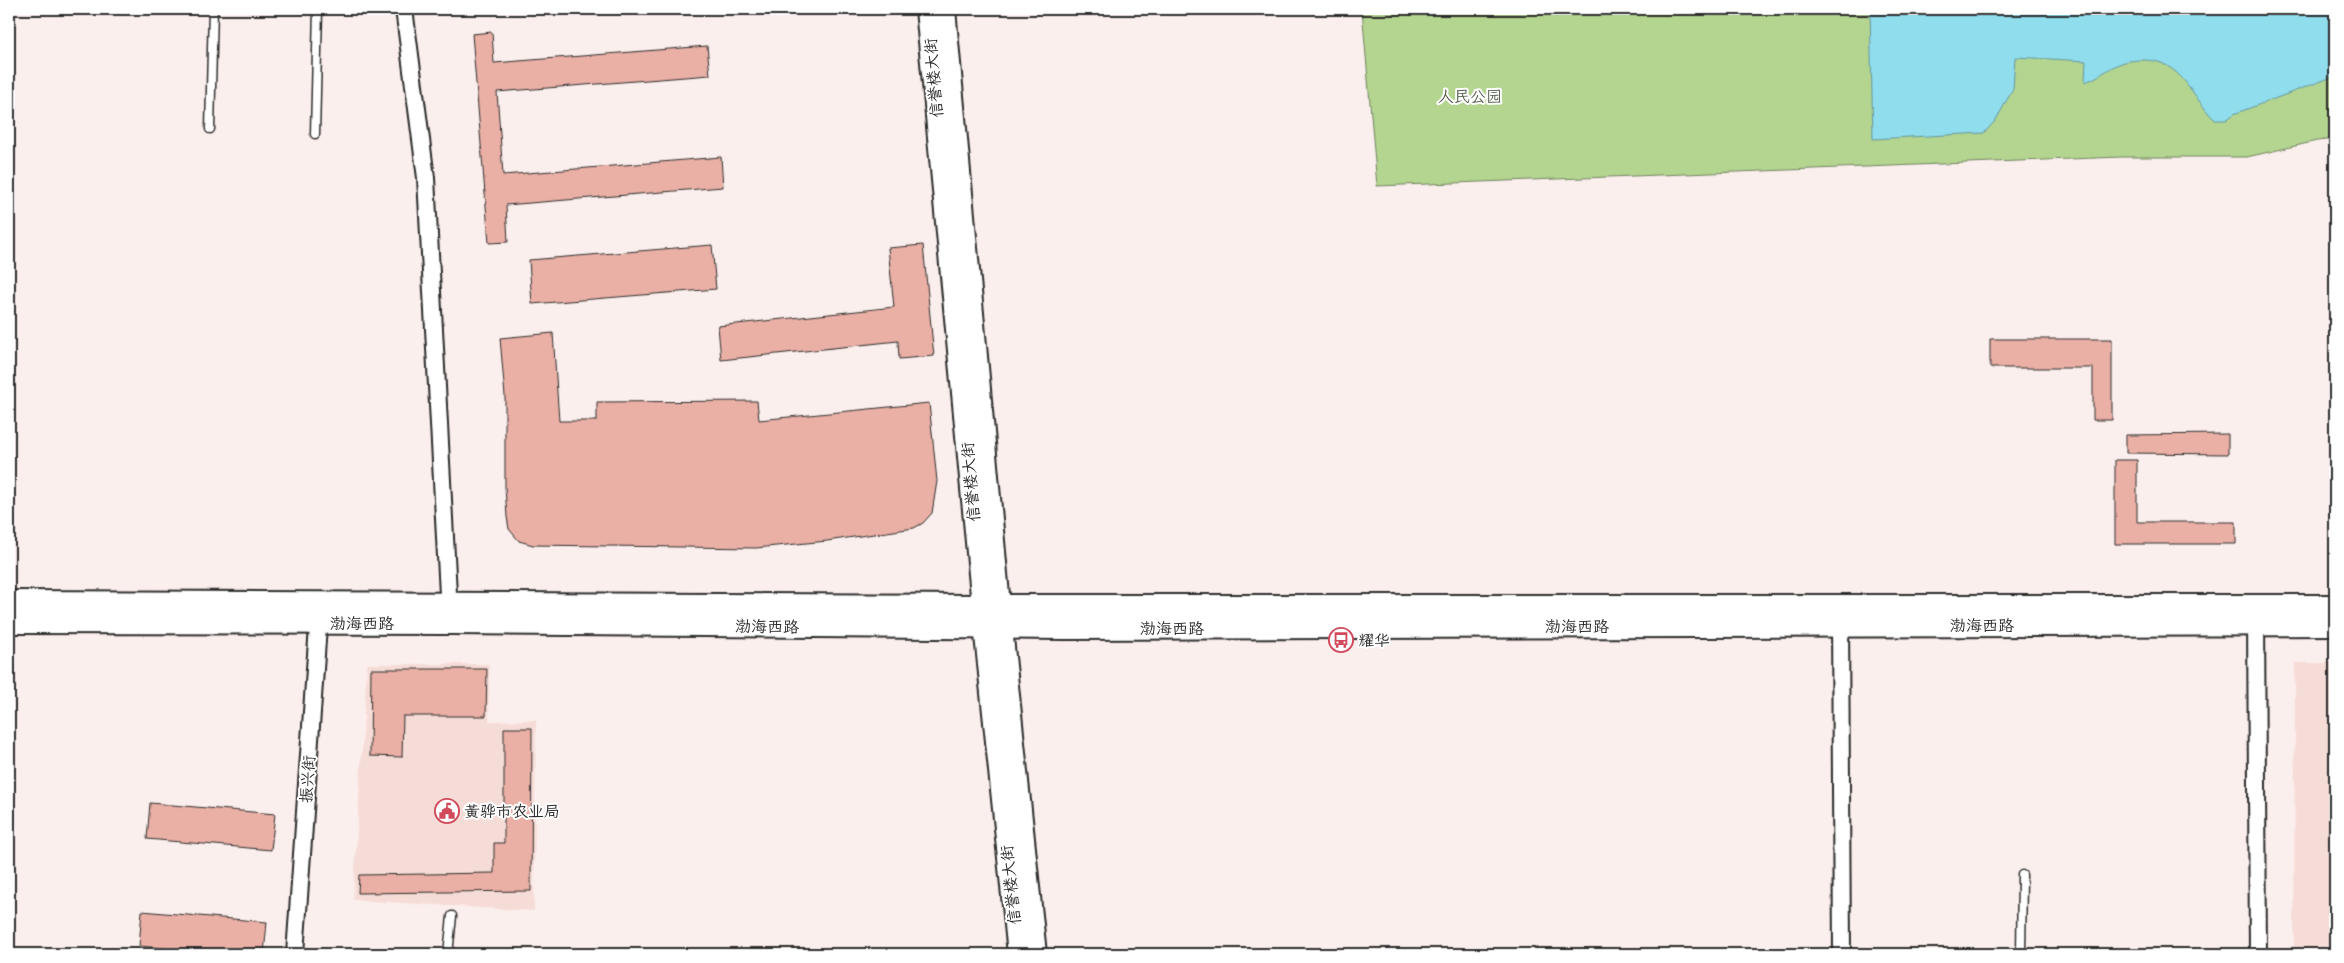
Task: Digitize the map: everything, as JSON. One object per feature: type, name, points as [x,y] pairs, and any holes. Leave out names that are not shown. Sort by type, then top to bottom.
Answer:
[{"type":"main road","name":"渤海西路","points":[[9,602],[319,613]]},
{"type":"main road","name":"渤海西路","points":[[9,622],[319,613],[992,617],[2256,615],[2335,606]]},
{"type":"main road","name":"渤海西路","points":[[2256,615],[2335,624]]},
{"type":"street","points":[[404,9],[426,178],[449,613]]},
{"type":"street","name":"信誉楼大街","points":[[926,9],[992,617],[1036,954]]},
{"type":"street","name":"信誉楼大街","points":[[945,9],[1018,954]]},
{"type":"street","name":"振兴街","points":[[295,954],[319,613]]},
{"type":"street","points":[[2256,615],[2258,954]]},
{"type":"street","points":[[1840,616],[1842,954]]},
{"type":"lane","points":[[210,129],[213,9]]},
{"type":"lane","points":[[314,134],[318,9]]},
{"type":"lane","points":[[2021,954],[2022,875]]},
{"type":"lane","points":[[448,954],[452,916]]},
{"type":"shaded area","points":[[2295,663],[2335,663],[2335,954],[2294,954]]},
{"type":"shaded area","name":"黄骅市农业局","points":[[367,664],[489,664],[489,721],[536,720],[534,911],[353,900]]},
{"type":"green space","name":"人民公园","points":[[1362,9],[2335,9],[2335,139],[2317,141],[2247,157],[2122,157],[1377,186]]},
{"type":"water","points":[[1870,9],[2335,9],[2335,76],[2234,114],[2226,120],[2215,120],[2176,72],[2156,61],[2139,60],[2124,62],[2085,82],[2086,61],[2015,57],[2013,89],[1996,120],[1984,133],[1873,139]]},
{"type":"building","points":[[492,32],[494,63],[707,46],[710,75],[497,92],[503,175],[721,157],[723,187],[506,205],[508,242],[489,243],[472,34]]},
{"type":"building","points":[[712,245],[716,289],[532,304],[529,260]]},
{"type":"building","points":[[923,245],[934,356],[899,359],[898,341],[721,360],[718,326],[894,307],[888,248]]},
{"type":"building","points":[[553,333],[559,421],[597,421],[597,402],[757,401],[759,420],[929,403],[937,481],[932,513],[923,523],[914,528],[827,541],[756,548],[533,545],[519,541],[509,529],[507,517],[505,487],[505,396],[500,338]]},
{"type":"building","points":[[1990,339],[2112,339],[2112,420],[2093,420],[2093,368],[1990,368]]},
{"type":"building","points":[[2228,434],[2228,454],[2126,453],[2126,435]]},
{"type":"building","points":[[2115,460],[2137,460],[2137,522],[2236,522],[2236,544],[2115,544]]},
{"type":"building","points":[[371,669],[487,669],[486,716],[403,716],[402,757],[370,756]]},
{"type":"building","points":[[504,728],[532,728],[531,891],[358,893],[359,875],[494,873],[494,843],[504,843]]},
{"type":"building","points":[[150,803],[275,814],[271,850],[147,839]]},
{"type":"building","points":[[142,911],[267,922],[264,954],[231,954],[139,946]]},
{"type":"place","name":"耀华","points":[[1341,640]]},
{"type":"place","name":"黄骅市农业局","points":[[447,811]]}]
